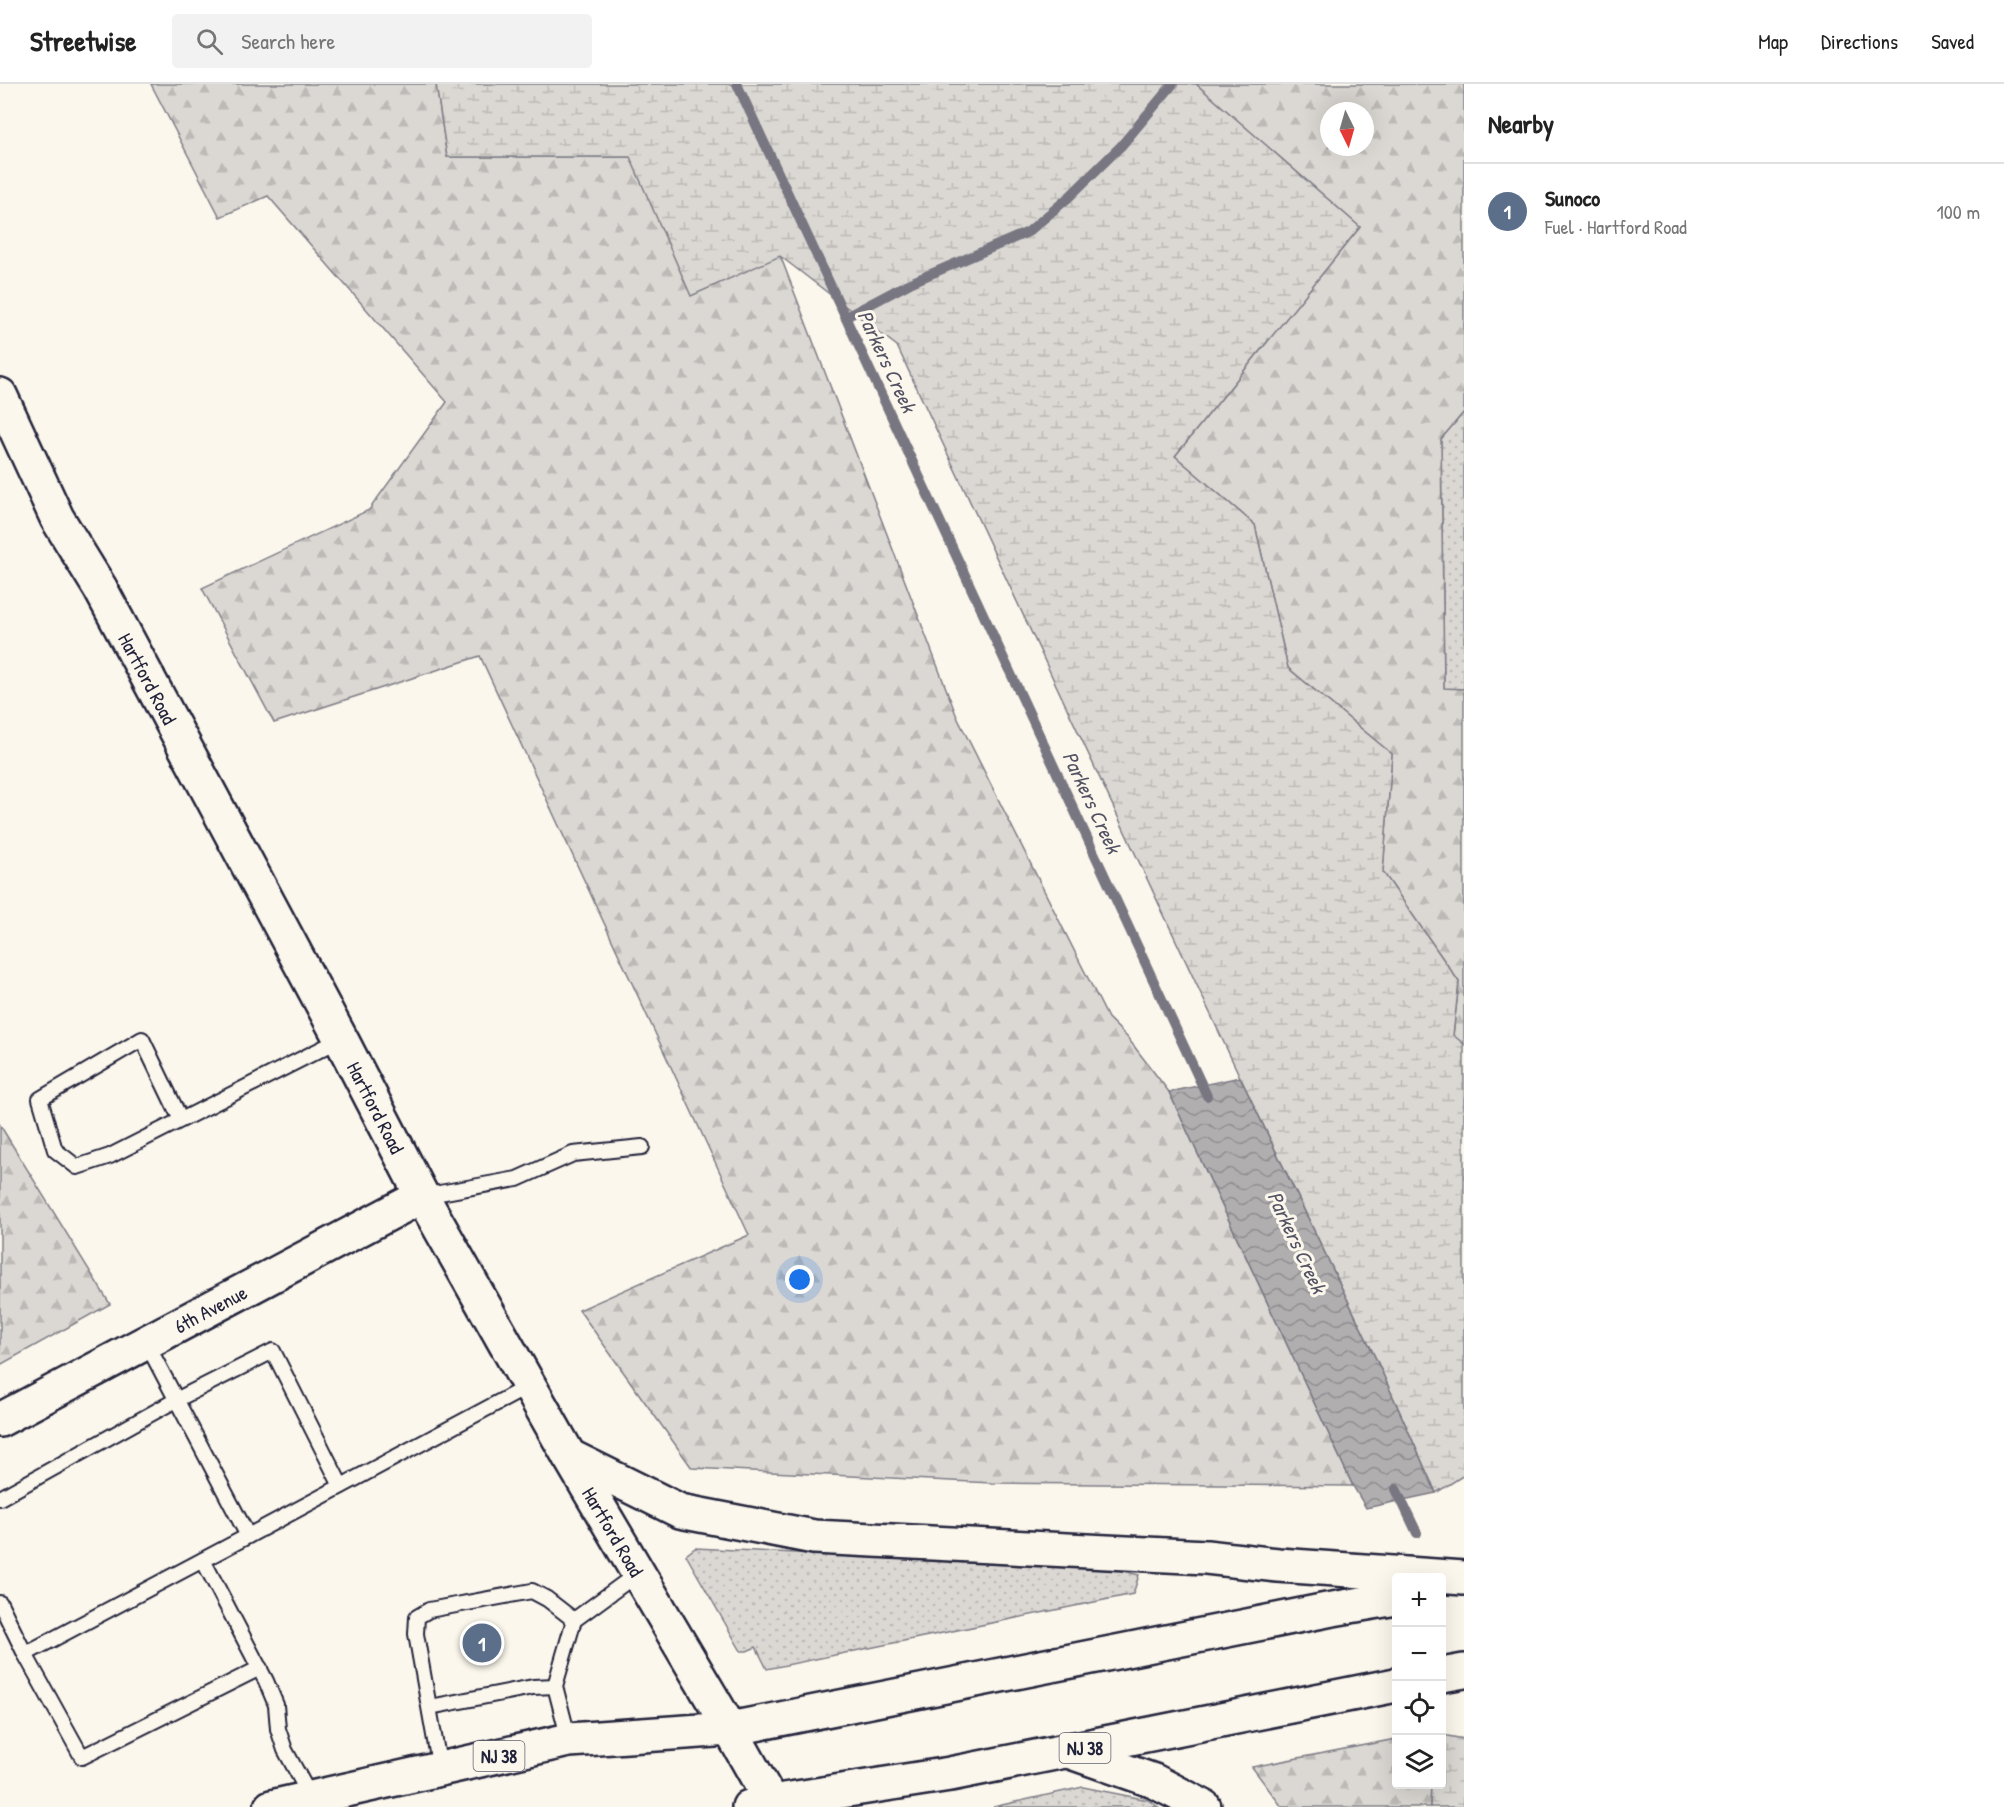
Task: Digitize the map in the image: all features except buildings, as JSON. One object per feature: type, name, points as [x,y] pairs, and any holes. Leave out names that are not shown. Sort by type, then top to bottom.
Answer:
[{"type":"main road","name":"Hartford Road","points":[[0,395],[57,518],[100,588],[341,1039],[422,1197],[569,1456],[730,1729],[765,1805]]},
{"type":"main road","name":"6th Avenue","points":[[0,1419],[422,1197]]},
{"type":"main road","points":[[569,1456],[680,1511],[814,1537],[1206,1557],[1278,1565],[1464,1578]]},
{"type":"main road","points":[[1446,1590],[1464,1587]]},
{"type":"main road","name":"NJ 38","points":[[271,1807],[569,1740],[730,1729],[1392,1599]]},
{"type":"main road","points":[[1446,1674],[1464,1671]]},
{"type":"main road","name":"NJ 38","points":[[765,1805],[950,1774],[1392,1686]]},
{"type":"main road","points":[[1069,1751],[1154,1781],[1204,1807]]},
{"type":"lane","points":[[182,1120],[142,1039],[40,1099],[54,1150],[77,1167],[110,1156],[182,1120],[341,1039]]},
{"type":"lane","points":[[422,1197],[517,1179],[573,1154],[642,1147]]},
{"type":"lane","points":[[146,1342],[248,1536]]},
{"type":"lane","points":[[0,1498],[176,1400],[273,1351],[342,1486]]},
{"type":"lane","points":[[25,1654],[529,1386]]},
{"type":"lane","points":[[203,1560],[260,1668],[276,1705],[278,1729],[285,1750],[311,1798]]},
{"type":"lane","points":[[569,1740],[555,1686],[574,1620],[638,1573]]},
{"type":"lane","points":[[440,1769],[416,1634],[417,1617],[429,1610],[532,1591],[547,1599],[574,1620]]},
{"type":"lane","points":[[0,1603],[25,1654],[82,1757],[260,1668]]},
{"type":"lane","points":[[430,1707],[533,1687],[555,1686]]},
{"type":"green space","points":[[151,84],[436,84],[447,157],[631,157],[691,295],[780,255],[957,717],[1108,1018],[1127,1037],[1169,1092],[1353,1486],[992,1483],[692,1468],[579,1310],[749,1235],[480,656],[274,723],[202,588],[369,510],[447,402],[268,196],[220,217]]},
{"type":"green space","points":[[436,84],[1196,84],[1360,227],[1175,456],[1255,525],[1288,668],[1392,754],[1383,872],[1459,982],[1453,1035],[1464,1044],[1464,1475],[1436,1493],[1377,1361],[1240,1077],[897,346],[780,256],[691,296],[630,157],[447,157]]},
{"type":"green space","points":[[1196,84],[1464,84],[1464,412],[1441,439],[1444,688],[1464,689],[1464,1044],[1453,1036],[1459,982],[1383,872],[1392,754],[1288,668],[1255,525],[1175,456],[1360,227]]},
{"type":"green space","points":[[1464,412],[1464,689],[1444,689],[1441,439]]},
{"type":"green space","points":[[0,1125],[110,1304],[0,1365]]},
{"type":"green space","points":[[695,1548],[1116,1569],[1139,1575],[1133,1594],[767,1669],[756,1647],[741,1651],[686,1555]]},
{"type":"green space","points":[[1446,1736],[1464,1739],[1464,1807],[1430,1807],[1431,1789],[1446,1789]]},
{"type":"green space","points":[[1392,1740],[1392,1789],[1431,1789],[1430,1807],[1282,1807],[1252,1767]]},
{"type":"green space","points":[[1083,1787],[1148,1800],[1158,1807],[993,1807]]},
{"type":"water","points":[[1240,1077],[1377,1361],[1436,1493],[1366,1508],[1353,1486],[1169,1092]]},
{"type":"waterway","name":"Parkers Creek","points":[[737,84],[1207,1096]]},
{"type":"waterway","points":[[846,317],[910,283],[1028,232],[1068,198],[1121,146],[1173,84]]},
{"type":"waterway","name":"Parkers Creek","points":[[1396,1489],[1417,1533]]},
{"type":"place","name":"Sunoco","points":[[482,1643]]}]
